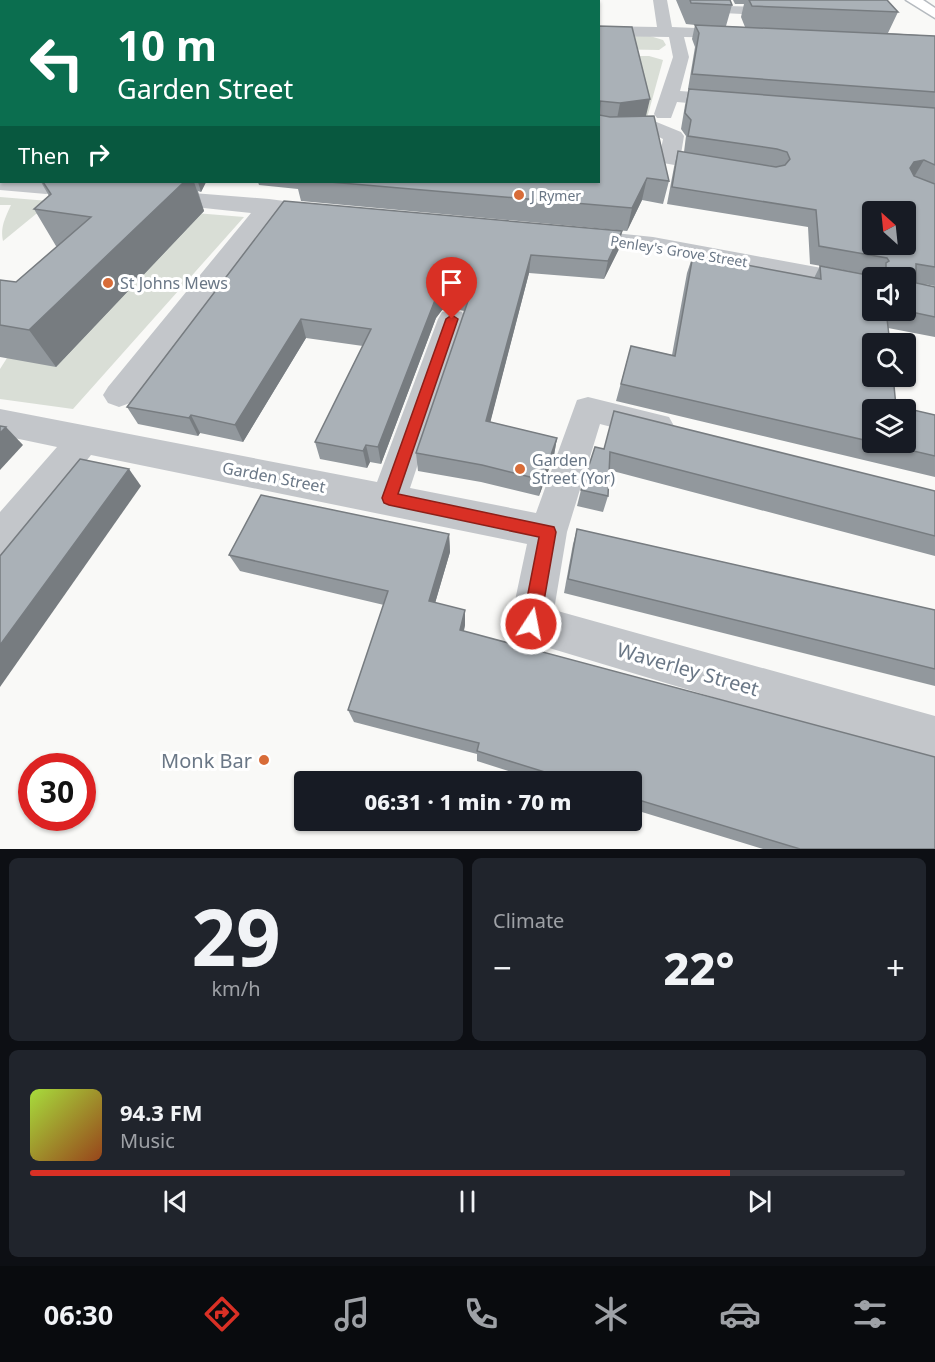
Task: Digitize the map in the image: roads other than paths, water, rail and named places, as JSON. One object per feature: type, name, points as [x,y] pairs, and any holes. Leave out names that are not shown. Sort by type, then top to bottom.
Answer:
[{"type":"street","points":[[660,0],[681,57],[671,96],[661,121],[644,128],[674,136],[670,159],[736,169]]},
{"type":"street","points":[[913,0],[935,14]]},
{"type":"street","points":[[600,31],[744,34],[726,5]]},
{"type":"street","points":[[726,5],[761,10]]},
{"type":"street","points":[[671,96],[753,103]]},
{"type":"street","points":[[0,183],[46,187]]},
{"type":"street","points":[[130,194],[269,206],[349,216]]},
{"type":"street","points":[[119,395],[269,206]]},
{"type":"street","name":"Penley's Grove Street","points":[[556,234],[653,244],[862,283]]},
{"type":"street","points":[[389,498],[452,319]]},
{"type":"street","points":[[548,532],[588,409],[692,435]]},
{"type":"street","name":"Garden Street","points":[[0,422],[83,441],[389,498],[548,532]]},
{"type":"street","points":[[0,540],[83,441]]},
{"type":"street","name":"Waverley Street","points":[[548,532],[531,624],[935,740]]},
{"type":"place","name":"J Rymer","points":[[519,195]]},
{"type":"place","name":"St Johns Mews","points":[[108,283]]},
{"type":"place","name":"Garden Street (Yor)","points":[[520,469]]},
{"type":"place","name":"Monk Bar","points":[[264,760]]}]
